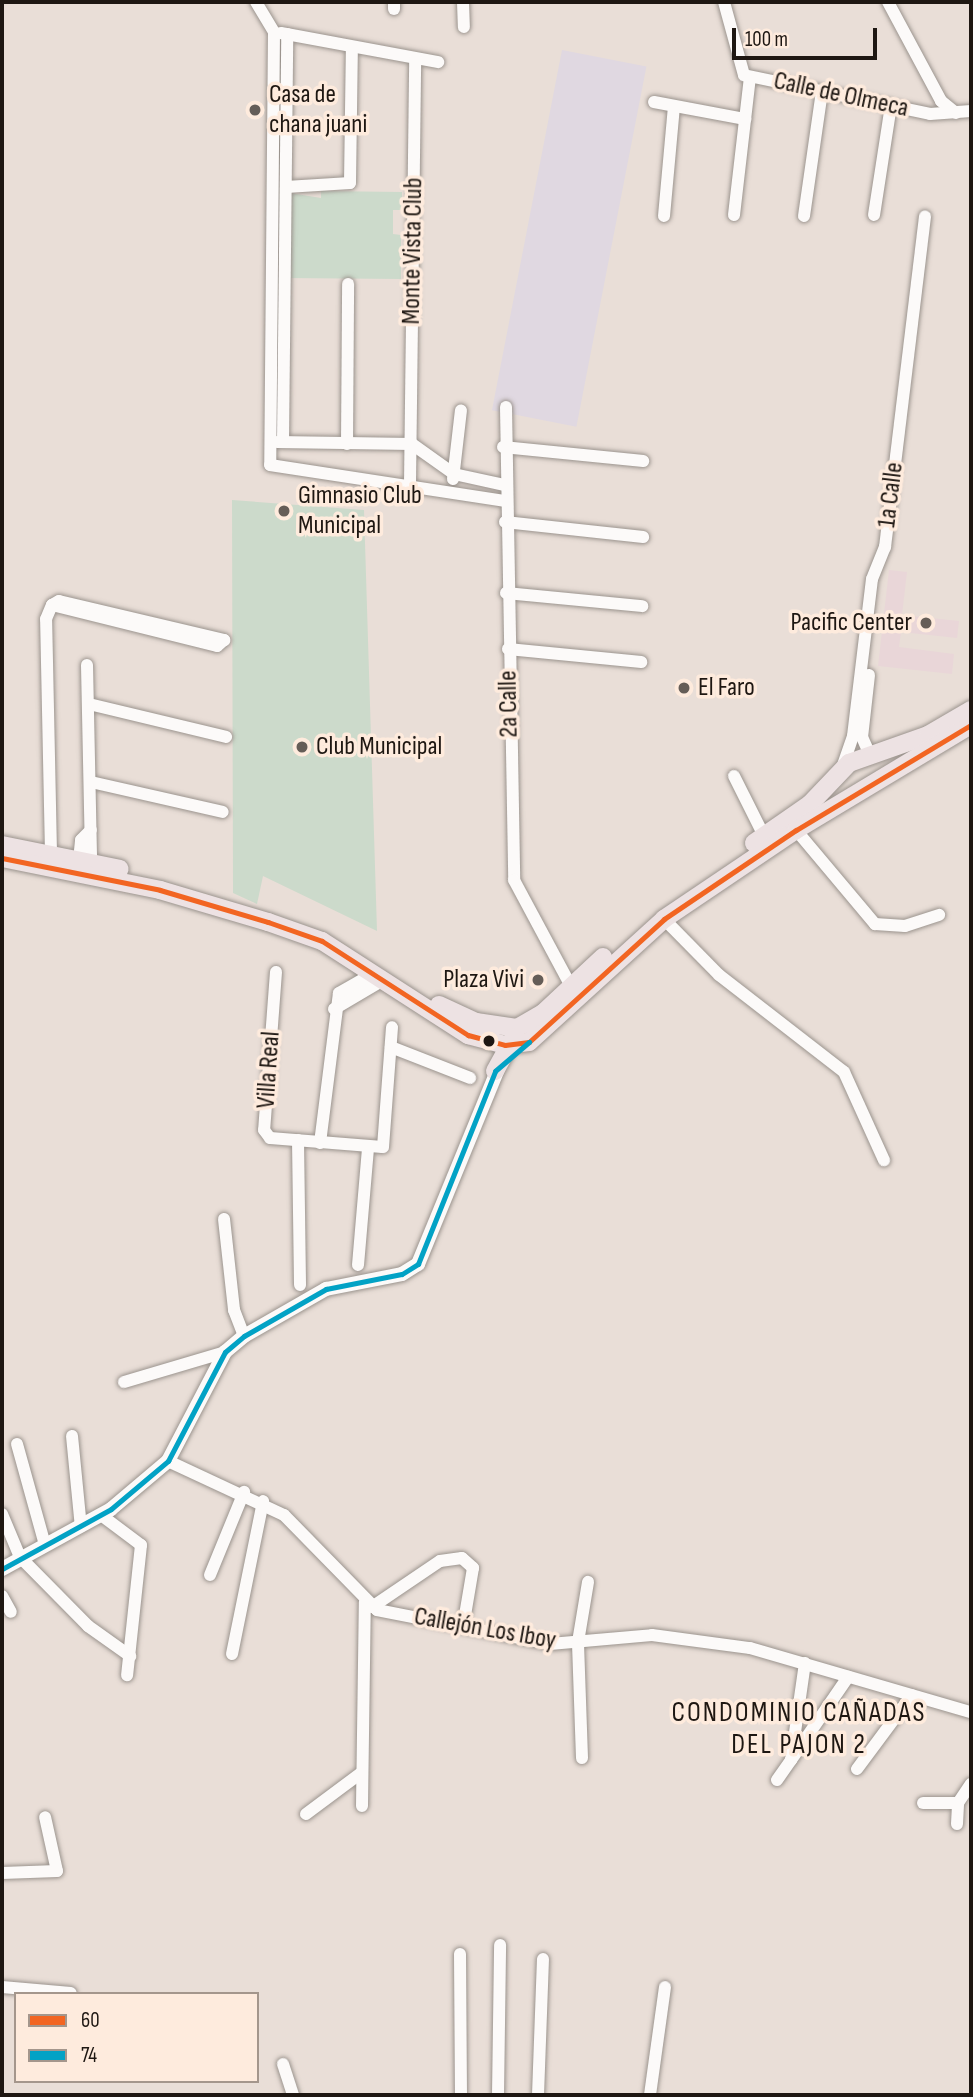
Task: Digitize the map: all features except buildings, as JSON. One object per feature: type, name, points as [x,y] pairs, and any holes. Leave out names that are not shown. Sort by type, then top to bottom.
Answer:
[{"type":"main road","points":[[2,858],[160,890],[268,922],[322,941],[478,1040],[505,1045],[529,1042],[580,985],[670,900],[810,804],[841,769],[869,753],[928,736],[971,710]]},
{"type":"main road","points":[[2,845],[51,853],[86,854],[325,931],[469,1020],[517,1028],[580,985],[664,919],[796,830],[971,725]]},
{"type":"main road","points":[[869,753],[885,762],[885,778]]},
{"type":"main road","points":[[841,769],[843,787],[857,795]]},
{"type":"main road","points":[[495,1070],[505,1045],[543,1023],[557,1002]]},
{"type":"street","points":[[256,2],[280,33],[286,187],[278,277]]},
{"type":"street","points":[[463,2],[464,27]]},
{"type":"street","name":"Calle de Olmeca","points":[[724,2],[750,83],[890,112],[971,111]]},
{"type":"street","points":[[888,2],[941,101],[956,113]]},
{"type":"street","points":[[280,33],[438,62]]},
{"type":"street","points":[[280,33],[276,442],[270,463],[277,471],[410,484],[504,502]]},
{"type":"street","points":[[286,187],[350,183],[352,48]]},
{"type":"street","name":"Monte Vista Club","points":[[410,484],[415,59]]},
{"type":"street","points":[[734,215],[750,83]]},
{"type":"street","points":[[804,216],[821,96]]},
{"type":"street","points":[[654,102],[745,119]]},
{"type":"street","points":[[664,216],[674,106]]},
{"type":"street","points":[[874,215],[890,112]]},
{"type":"street","name":"1a Calle","points":[[841,769],[853,736],[872,579],[885,547],[925,216]]},
{"type":"street","points":[[347,444],[348,284]]},
{"type":"street","name":"2a Calle","points":[[506,407],[503,447],[504,502],[510,523],[514,649],[514,880],[580,985]]},
{"type":"street","points":[[451,492],[461,410]]},
{"type":"street","points":[[276,442],[412,443],[454,474],[504,485]]},
{"type":"street","points":[[503,447],[643,461]]},
{"type":"street","points":[[510,523],[643,537]]},
{"type":"street","points":[[512,593],[642,607]]},
{"type":"street","points":[[51,853],[46,619],[52,605],[166,629]]},
{"type":"street","points":[[869,753],[862,737],[873,633]]},
{"type":"street","points":[[514,649],[641,662]]},
{"type":"street","points":[[86,854],[91,830],[87,665]]},
{"type":"street","points":[[89,704],[226,737]]},
{"type":"street","points":[[734,776],[764,836]]},
{"type":"street","points":[[91,782],[223,812]]},
{"type":"street","points":[[796,830],[875,925],[896,927],[939,915]]},
{"type":"street","points":[[664,919],[719,975],[844,1072],[884,1160]]},
{"type":"street","name":"Villa Real","points":[[276,972],[264,1130],[270,1138],[368,1149]]},
{"type":"street","points":[[320,1143],[334,1010],[340,993],[379,977]]},
{"type":"street","points":[[358,1265],[368,1149],[383,1147],[392,1027]]},
{"type":"street","points":[[478,1040],[495,1070]]},
{"type":"street","points":[[2,1569],[101,1515],[168,1461],[225,1352],[244,1336],[326,1289],[402,1274],[418,1264],[495,1070],[529,1042]]},
{"type":"street","points":[[391,1047],[470,1078]]},
{"type":"street","name":"Villa Real","points":[[298,1140],[300,1285]]},
{"type":"street","points":[[224,1219],[244,1336]]},
{"type":"street","points":[[124,1382],[225,1352]]},
{"type":"street","points":[[72,1436],[81,1527]]},
{"type":"street","points":[[17,1444],[46,1545]]},
{"type":"street","points":[[168,1461],[263,1501],[369,1604],[361,1773],[362,1806]]},
{"type":"street","points":[[210,1575],[244,1492]]},
{"type":"street","points":[[232,1654],[263,1501]]},
{"type":"street","points":[[2,1514],[20,1557],[88,1626],[130,1656]]},
{"type":"street","points":[[101,1515],[141,1545],[127,1675]]},
{"type":"street","points":[[369,1604],[440,1561],[462,1558],[473,1568],[463,1627]]},
{"type":"street","points":[[582,1758],[578,1642],[587,1583]]},
{"type":"street","points":[[2,1596],[11,1612]]},
{"type":"street","name":"Callejón Los Iboy","points":[[369,1604],[463,1627],[550,1644],[652,1635],[750,1648],[971,1712]]},
{"type":"street","points":[[791,1760],[805,1663]]},
{"type":"street","points":[[777,1780],[819,1728],[848,1677]]},
{"type":"street","points":[[857,1769],[912,1695]]},
{"type":"street","points":[[306,1814],[361,1773]]},
{"type":"street","points":[[957,1824],[958,1803],[971,1784]]},
{"type":"street","points":[[923,1803],[958,1803]]},
{"type":"street","points":[[2,1873],[57,1871],[45,1817]]},
{"type":"street","points":[[498,2095],[500,1945]]},
{"type":"street","points":[[460,1954],[461,2095]]},
{"type":"street","points":[[538,2095],[543,1959]]},
{"type":"street","points":[[2,1987],[60,1992]]},
{"type":"street","points":[[650,2095],[665,1987]]},
{"type":"street","points":[[283,2064],[293,2095]]},
{"type":"shaded area","points":[[562,50],[646,66],[576,427],[492,410]]},
{"type":"shaded area","points":[[889,570],[907,572],[902,615],[959,621],[957,638],[901,632],[899,647],[954,654],[952,674],[878,666]]},
{"type":"green space","points":[[321,191],[402,192],[402,210],[393,210],[393,234],[401,235],[401,279],[284,278],[284,192],[321,198]]},
{"type":"green space","name":"Club Municipal","points":[[232,500],[364,510],[377,931],[263,876],[257,904],[233,893]]},
{"type":"transit line","name":"60","points":[[2,858],[160,890],[268,922],[322,941],[468,1035],[505,1045],[529,1042],[664,919],[796,830],[971,725]]},
{"type":"transit line","name":"74","points":[[2,1569],[111,1509],[168,1461],[225,1352],[244,1336],[326,1289],[402,1274],[418,1264],[495,1071],[529,1042]]},
{"type":"place","name":"Casa de chana juani","points":[[255,110]]},
{"type":"place","name":"Gimnasio Club Municipal","points":[[284,511]]},
{"type":"place","name":"Pacific Center","points":[[926,623]]},
{"type":"place","name":"El Faro","points":[[684,688]]},
{"type":"place","name":"Club Municipal","points":[[302,747]]},
{"type":"place","name":"Plaza Vivi","points":[[538,980]]},
{"type":"district","name":"CONDOMINIO CAÑADAS DEL PAJON 2","points":[[799,1729]]}]
